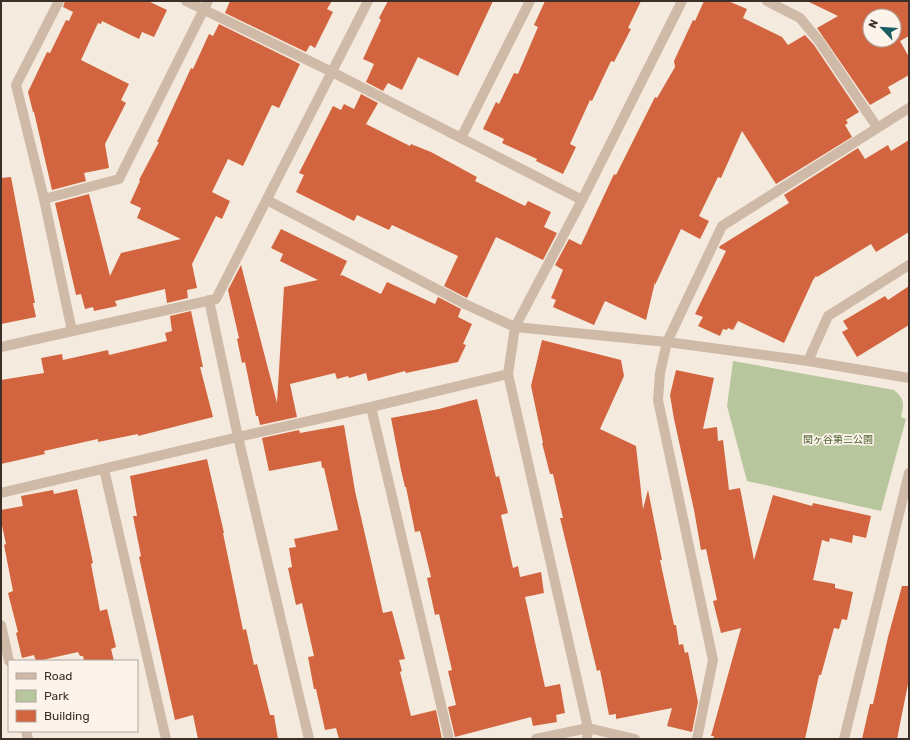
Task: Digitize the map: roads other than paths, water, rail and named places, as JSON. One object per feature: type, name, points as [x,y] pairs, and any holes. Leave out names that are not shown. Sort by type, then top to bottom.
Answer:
[{"type":"street","points":[[59,1],[16,84],[44,199],[72,331]]},
{"type":"street","points":[[186,1],[206,6],[582,200]]},
{"type":"street","points":[[1,347],[216,299],[368,1]]},
{"type":"street","points":[[461,138],[530,1]]},
{"type":"street","points":[[587,739],[588,728],[508,374],[516,327],[682,1]]},
{"type":"street","points":[[768,1],[800,18],[819,41],[877,127]]},
{"type":"street","points":[[44,199],[119,179],[206,6]]},
{"type":"street","points":[[696,739],[713,660],[658,400],[660,373],[667,342],[722,226],[909,108]]},
{"type":"street","points":[[267,200],[467,305],[516,327],[667,342],[808,361],[909,378]]},
{"type":"street","points":[[808,361],[828,316],[909,266]]},
{"type":"street","points":[[209,300],[238,437],[309,739]]},
{"type":"street","points":[[1,492],[508,374]]},
{"type":"street","points":[[371,407],[449,739]]},
{"type":"street","points":[[104,469],[166,739]]},
{"type":"street","points":[[844,739],[909,473]]},
{"type":"street","points":[[1,625],[10,660]]},
{"type":"street","points":[[536,739],[588,728],[635,739]]},
{"type":"park label","name":"関ヶ谷第二公園","points":[[838,440]]}]
